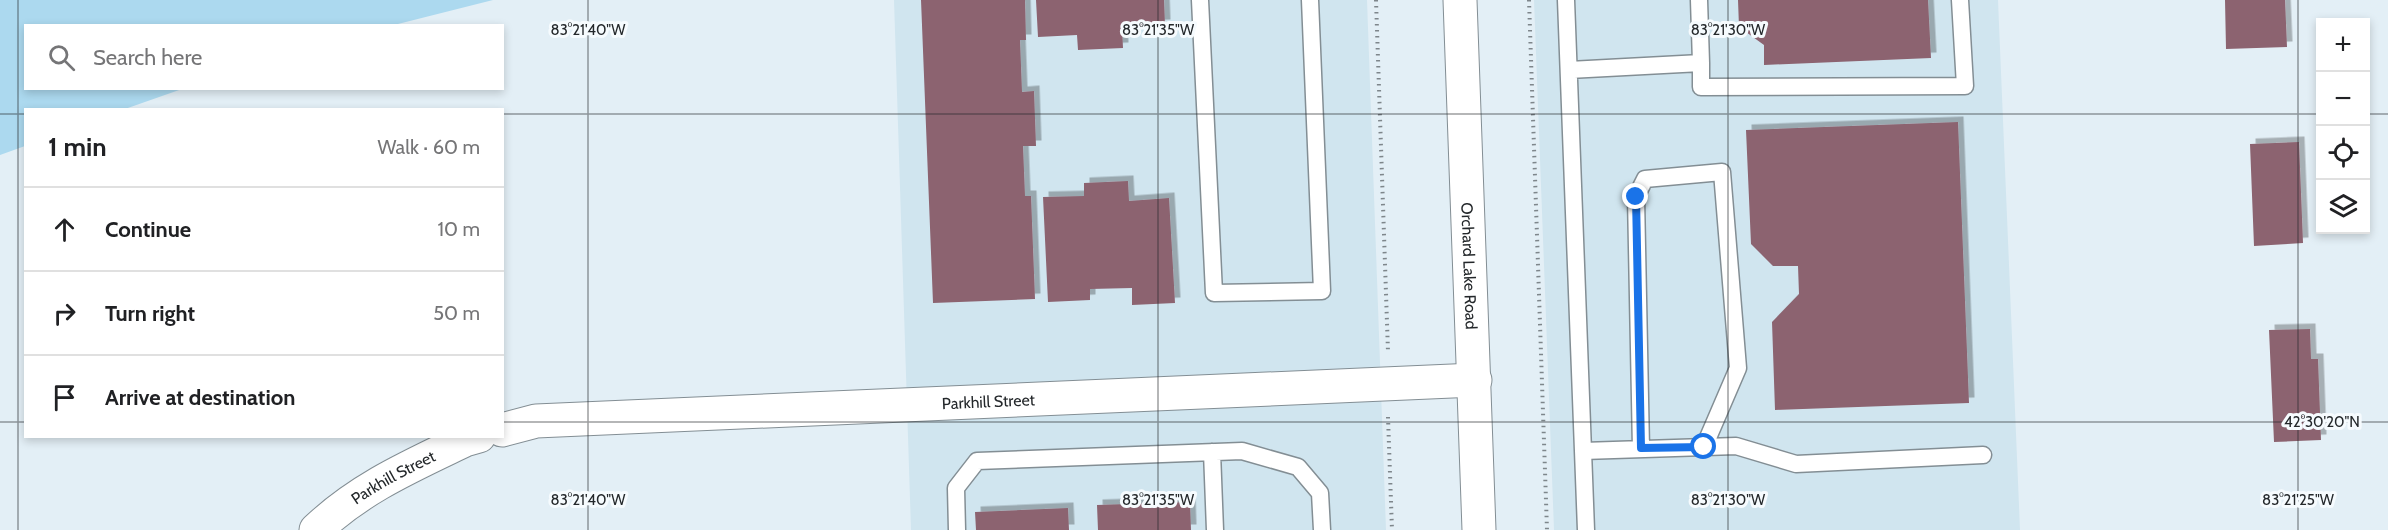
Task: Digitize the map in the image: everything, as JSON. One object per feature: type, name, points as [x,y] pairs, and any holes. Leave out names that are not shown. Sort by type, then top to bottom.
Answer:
[{"type":"street","name":"Orchard Lake Road","points":[[1460,0],[1479,530]]},
{"type":"street","name":"Parkhill Street","points":[[504,429],[536,421],[1475,380]]},
{"type":"street","name":"Parkhill Street","points":[[316,530],[332,514],[382,480],[472,438]]},
{"type":"lane","points":[[1200,0],[1214,293],[1322,291],[1310,0]]},
{"type":"lane","points":[[1566,0],[1586,530]]},
{"type":"lane","points":[[1699,0],[1701,87],[1965,86],[1960,0]]},
{"type":"lane","points":[[1569,70],[1701,63]]},
{"type":"lane","points":[[1641,448],[1636,197],[1645,178],[1722,172],[1738,368],[1704,447]]},
{"type":"lane","points":[[1583,451],[1736,446],[1796,464],[1983,455]]},
{"type":"lane","points":[[957,530],[956,489],[977,461],[1242,451],[1298,467],[1320,493],[1322,530]]},
{"type":"lane","points":[[1212,452],[1215,530]]},
{"type":"path","points":[[1376,0],[1392,530]]},
{"type":"path","points":[[1529,0],[1547,530]]},
{"type":"shaded area","points":[[0,0],[493,0],[398,24],[24,24],[24,90],[179,90],[128,108],[24,108],[24,146],[0,155]]},
{"type":"shaded area","points":[[894,0],[1367,0],[1386,530],[911,530]]},
{"type":"shaded area","points":[[1534,0],[1998,0],[2020,530],[1554,530]]},
{"type":"building","points":[[921,0],[1025,0],[1026,40],[1020,40],[1022,92],[1034,91],[1036,146],[1023,146],[1025,196],[1031,196],[1035,299],[933,303]]},
{"type":"building","points":[[1036,0],[1164,0],[1165,25],[1122,28],[1123,48],[1078,50],[1077,35],[1038,37]]},
{"type":"building","points":[[1738,0],[1928,0],[1931,58],[1764,65],[1764,45],[1739,27]]},
{"type":"building","points":[[2225,0],[2285,0],[2287,47],[2226,49]]},
{"type":"building","points":[[1958,122],[1969,403],[1775,410],[1772,322],[1799,294],[1798,266],[1773,266],[1751,244],[1746,130]]},
{"type":"building","points":[[2299,142],[2303,243],[2254,246],[2250,144]]},
{"type":"building","points":[[1128,181],[1129,201],[1169,198],[1175,303],[1132,305],[1132,288],[1090,289],[1090,300],[1048,302],[1043,197],[1084,196],[1084,183]]},
{"type":"building","points":[[2310,329],[2311,359],[2318,359],[2321,440],[2274,442],[2269,330]]},
{"type":"building","points":[[1190,502],[1191,530],[1098,530],[1097,505]]},
{"type":"building","points":[[1068,508],[1069,530],[976,530],[975,512]]},
{"type":"route","points":[[1636,197],[1641,448],[1704,447]]}]
